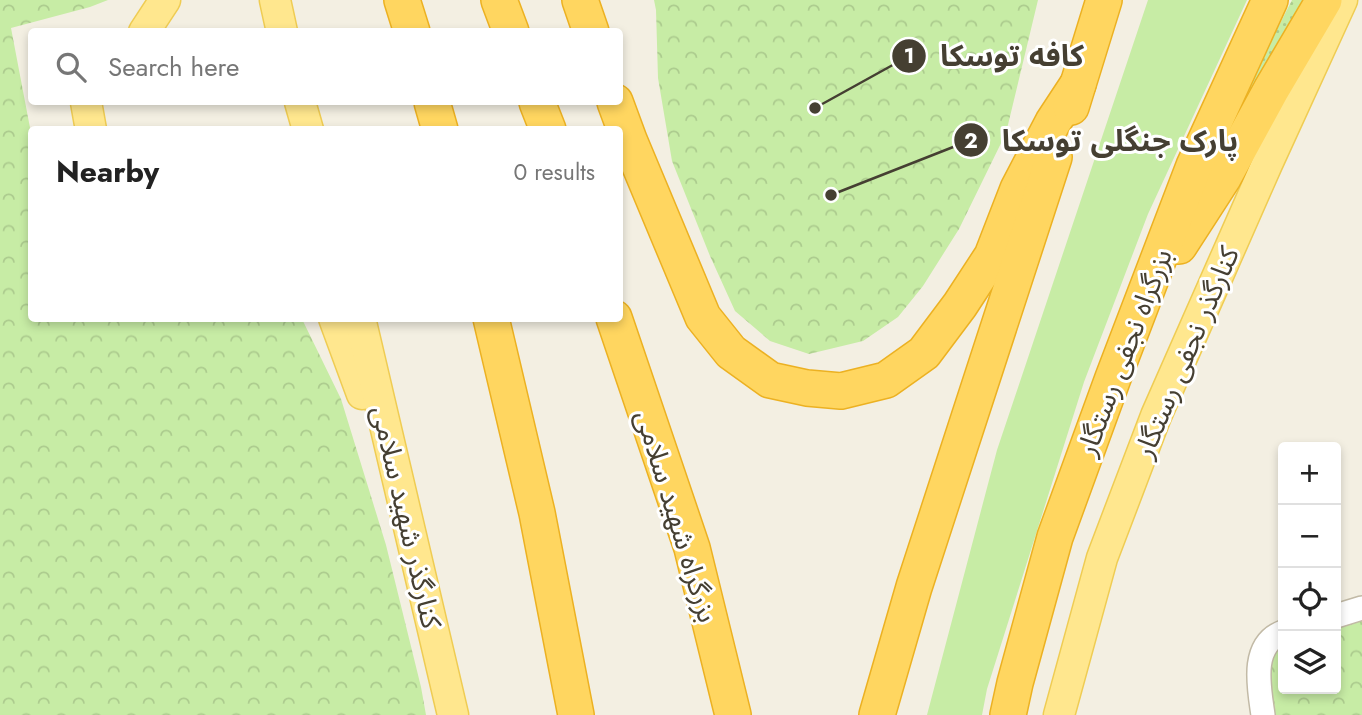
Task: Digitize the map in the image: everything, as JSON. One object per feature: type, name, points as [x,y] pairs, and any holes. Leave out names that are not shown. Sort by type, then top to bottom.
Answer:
[{"type":"highway","points":[[402,0],[411,28]]},
{"type":"highway","points":[[499,0],[510,28]]},
{"type":"highway","points":[[580,0],[590,28]]},
{"type":"highway","points":[[877,715],[914,587],[1104,0]]},
{"type":"highway","name":"بزرگراه نجفی رستگار","points":[[1008,715],[1055,537],[1139,307],[1194,166],[1270,0]]},
{"type":"highway","points":[[1139,307],[1223,178],[1324,0]]},
{"type":"highway","points":[[616,105],[703,317],[731,352],[770,380],[807,388],[841,391],[886,380],[925,353],[992,256],[1024,178],[1053,122],[1078,84]]},
{"type":"highway","points":[[433,105],[439,126]]},
{"type":"highway","points":[[538,105],[546,126]]},
{"type":"highway","points":[[492,322],[537,513],[576,715]]},
{"type":"highway","name":"بزرگراه شهید سلامی","points":[[615,322],[692,548],[733,715]]},
{"type":"main road","points":[[147,28],[165,0]]},
{"type":"main road","points":[[275,0],[281,28]]},
{"type":"main road","name":"کنارگذر نجفی رستگار","points":[[1059,715],[1102,558],[1156,416],[1342,0]]},
{"type":"main road","points":[[86,105],[89,126]]},
{"type":"main road","points":[[301,105],[307,126]]},
{"type":"main road","points":[[335,322],[405,509]]},
{"type":"main road","name":"کنارگذر شهید سلامی","points":[[361,322],[453,715]]},
{"type":"lane","points":[[1341,614],[1362,608]]},
{"type":"lane","points":[[1263,715],[1258,685],[1259,663],[1265,648],[1278,634]]},
{"type":"green space","points":[[0,0],[108,0],[11,28],[30,126],[28,322],[303,322],[341,399],[386,545],[426,715],[0,715]]},
{"type":"green space","points":[[654,0],[1038,0],[1006,133],[959,229],[923,286],[898,317],[863,341],[809,354],[770,341],[735,311],[672,161],[658,78]]},
{"type":"green space","points":[[1148,0],[1247,0],[1148,214],[1084,382],[987,689],[982,715],[927,715],[997,450]]},
{"type":"green space","points":[[1292,0],[1313,0],[1258,96],[1222,138]]},
{"type":"green space","points":[[1362,619],[1362,715],[1255,715],[1265,664],[1278,648],[1278,694],[1341,694],[1341,625]]},
{"type":"place","name":"کافه توسکا","points":[[815,108]]},
{"type":"place","name":"پارک جنگلی توسکا","points":[[831,195]]}]
